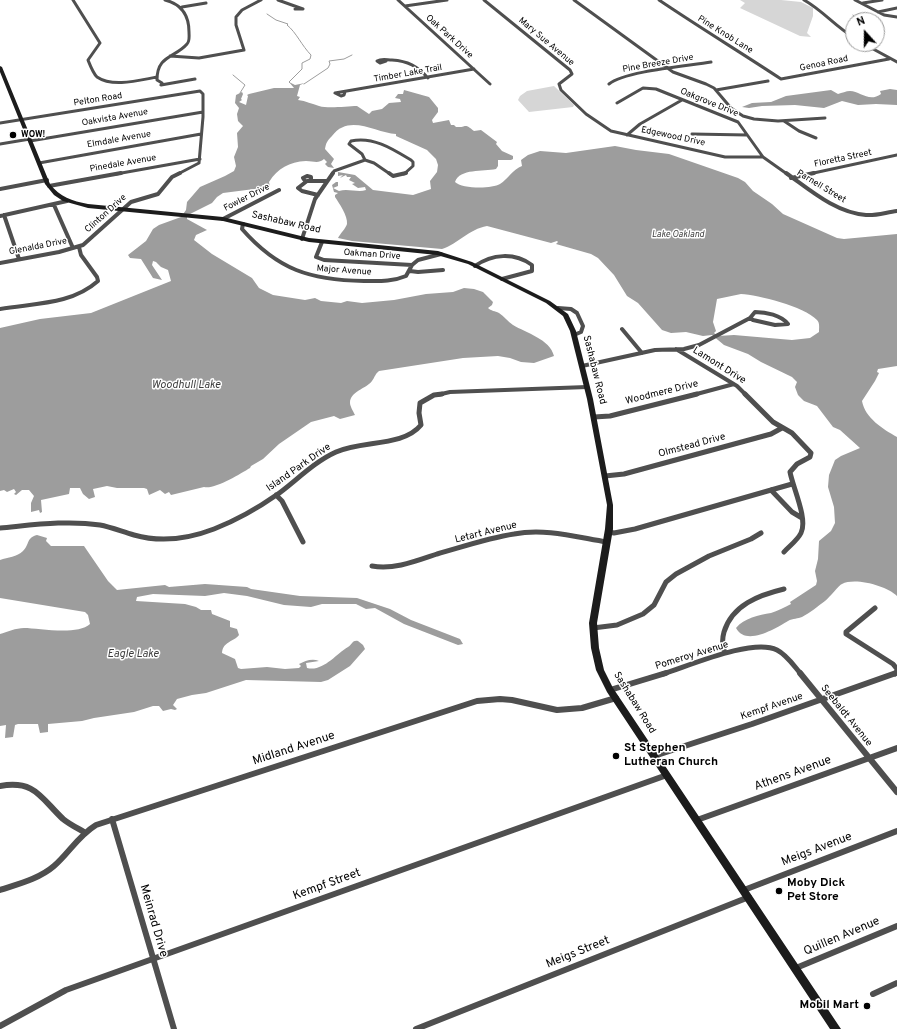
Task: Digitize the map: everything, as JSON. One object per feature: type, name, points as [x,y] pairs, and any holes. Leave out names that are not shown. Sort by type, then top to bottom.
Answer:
[{"type":"street","points":[[73,0],[100,43],[98,48],[92,53],[88,60],[96,76],[108,80],[118,81],[157,78]]},
{"type":"street","points":[[165,0],[182,7],[189,22],[189,42],[159,66],[157,70],[157,78],[162,83],[161,85],[195,79]]},
{"type":"street","points":[[170,56],[199,58],[244,50],[236,25],[237,14],[261,0]]},
{"type":"street","points":[[278,0],[298,7]]},
{"type":"street","name":"Oak Park Drive","points":[[398,0],[490,84]]},
{"type":"street","points":[[405,6],[447,0]]},
{"type":"street","name":"Mary Sue Avenue","points":[[484,0],[570,70],[572,74],[560,83],[559,89],[586,114]]},
{"type":"street","points":[[574,0],[669,70],[683,77],[705,83],[716,90],[736,113],[758,119],[784,121],[825,118]]},
{"type":"street","name":"Pine Knob Lane","points":[[659,0],[777,77],[785,79]]},
{"type":"street","points":[[804,0],[813,5],[823,15],[832,20],[837,27],[845,32]]},
{"type":"street","points":[[855,0],[877,12],[897,8]]},
{"type":"street","points":[[863,3],[882,0]]},
{"type":"street","points":[[182,7],[206,3]]},
{"type":"street","points":[[885,14],[897,17]]},
{"type":"street","points":[[877,52],[897,62]]},
{"type":"street","name":"Genoa Road","points":[[785,79],[889,59]]},
{"type":"street","points":[[386,61],[402,61],[411,63],[420,68],[428,78]]},
{"type":"street","name":"Pine Breeze Drive","points":[[609,84],[623,76],[669,70],[711,62]]},
{"type":"street","name":"Sashabaw Road","points":[[0,67],[49,186],[55,194],[67,201],[88,206],[223,220],[302,239],[322,242],[416,250],[441,254],[475,266],[502,279],[558,308],[568,318],[574,335],[594,417],[610,505],[609,532],[598,590],[593,628],[595,648],[600,668],[610,690],[836,1029]]},
{"type":"street","name":"Timber Lake Trail","points":[[345,92],[474,69]]},
{"type":"street","points":[[716,90],[752,85],[768,81]]},
{"type":"street","name":"Oakgrove Drive","points":[[617,103],[640,90],[648,88],[738,122],[763,157],[771,164]]},
{"type":"street","name":"Pelton Road","points":[[0,123],[198,91],[202,91],[203,94],[203,112]]},
{"type":"street","points":[[627,135],[635,128],[682,100]]},
{"type":"street","points":[[200,159],[203,112]]},
{"type":"street","name":"Oakvista Avenue","points":[[0,144],[203,112]]},
{"type":"street","name":"Edgewood Drive","points":[[586,114],[592,116],[611,131],[627,135],[655,140],[725,157],[763,157]]},
{"type":"street","points":[[784,121],[792,128],[806,136],[816,138]]},
{"type":"street","name":"Elmdale Avenue","points":[[39,163],[201,134]]},
{"type":"street","points":[[692,134],[747,135]]},
{"type":"street","points":[[302,239],[313,203],[334,171],[365,160],[374,163],[393,176],[405,174],[413,166],[413,162],[409,158],[372,140],[359,139],[351,141],[349,144],[362,154],[365,160]]},
{"type":"street","name":"Floretta Street","points":[[792,178],[897,155]]},
{"type":"street","name":"Pinedale Avenue","points":[[49,186],[200,159]]},
{"type":"street","name":"Clinton Drive","points":[[79,247],[89,241],[134,200],[160,193],[172,177],[199,163],[200,159]]},
{"type":"street","name":"Parnell Street","points":[[771,164],[823,199],[842,209],[866,215],[897,211]]},
{"type":"street","points":[[0,189],[47,180]]},
{"type":"street","points":[[318,195],[302,191],[298,188],[302,182],[305,181],[327,181]]},
{"type":"street","name":"Fowler Drive","points":[[223,220],[279,190]]},
{"type":"street","points":[[19,259],[2,216],[67,201]]},
{"type":"street","points":[[54,205],[73,248]]},
{"type":"street","name":"Major Avenue","points":[[243,224],[242,229],[263,252],[286,267],[305,275],[345,280],[386,281],[403,277],[410,271]]},
{"type":"street","name":"Oakman Drive","points":[[322,242],[316,257],[320,259],[412,265],[419,260],[441,254]]},
{"type":"street","points":[[0,309],[17,305],[52,302],[78,294],[94,285],[98,281],[97,277],[81,255],[79,247]]},
{"type":"street","name":"Glenalda Drive","points":[[0,263],[79,247]]},
{"type":"street","points":[[475,266],[487,258],[497,256],[522,260],[532,265],[532,272],[502,279]]},
{"type":"street","points":[[412,265],[410,271],[418,272],[443,270]]},
{"type":"street","points":[[558,308],[566,306],[575,311],[583,326],[580,332],[574,335]]},
{"type":"street","points":[[582,366],[654,350],[676,349],[699,345],[750,318],[755,312],[762,312],[786,320],[788,324],[775,324],[750,318]]},
{"type":"street","points":[[622,329],[642,353]]},
{"type":"street","name":"Lamont Drive","points":[[676,349],[734,384],[773,422],[792,433],[811,453],[810,457],[797,464],[790,472],[792,484]]},
{"type":"street","name":"Woodmere Drive","points":[[594,417],[610,416],[734,384]]},
{"type":"street","name":"Island Park Drive","points":[[0,528],[84,524],[109,527],[151,539],[169,540],[195,535],[228,524],[248,514],[318,463],[336,452],[358,444],[393,439],[415,433],[421,425],[418,413],[420,402],[434,395],[468,391],[587,387]]},
{"type":"street","name":"Olmstead Drive","points":[[605,476],[624,474],[711,451],[771,434],[782,428]]},
{"type":"street","points":[[609,532],[614,533],[634,529],[792,484],[804,527],[802,533],[784,552]]},
{"type":"street","points":[[771,490],[792,512],[802,518]]},
{"type":"street","points":[[276,495],[282,501],[303,542]]},
{"type":"street","name":"Letart Avenue","points":[[372,566],[381,567],[406,563],[525,532],[544,532],[607,542]]},
{"type":"street","points":[[593,628],[602,629],[646,613],[656,604],[663,585],[682,570],[725,549],[755,538],[762,533]]},
{"type":"street","points":[[725,653],[722,640],[724,627],[734,614],[747,603],[764,594],[784,589]]},
{"type":"street","points":[[875,608],[846,632],[846,634],[893,664],[897,671]]},
{"type":"street","name":"Pomeroy Avenue","points":[[610,690],[725,653],[762,649],[780,652]]},
{"type":"street","name":"Seebaldt Avenue","points":[[780,652],[791,662],[897,792]]},
{"type":"street","name":"Kempf Avenue","points":[[654,756],[822,700],[897,671]]},
{"type":"street","name":"Midland Avenue","points":[[0,890],[36,877],[53,867],[84,832],[96,825],[477,701],[500,699],[512,700],[557,710],[582,708],[616,698]]},
{"type":"street","name":"Athens Avenue","points":[[697,820],[897,748]]},
{"type":"street","name":"Kempf Street","points":[[3,1027],[54,995],[667,775]]},
{"type":"street","points":[[0,786],[15,784],[30,786],[39,793],[68,823],[84,832]]},
{"type":"street","name":"Meinrad Drive","points":[[112,819],[174,1029]]},
{"type":"street","name":"Meigs Avenue","points":[[747,894],[897,831]]},
{"type":"street","name":"Meigs Street","points":[[416,1029],[747,894]]},
{"type":"street","name":"Quillen Avenue","points":[[796,968],[897,926]]},
{"type":"street","points":[[873,994],[897,984]]},
{"type":"shaded area","points":[[740,0],[781,0],[801,2],[813,8],[813,16],[807,33],[811,37],[800,36],[740,8],[745,3]]},
{"type":"shaded area","points":[[554,86],[574,105],[573,107],[529,112],[518,100],[520,96],[527,91]]},
{"type":"water","points":[[289,82],[295,85],[305,83],[300,85],[297,96],[300,97],[298,100],[323,107],[357,106],[369,114],[372,111],[382,109],[389,103],[401,102],[400,99],[395,98],[398,94],[403,94],[404,90],[429,97],[438,108],[438,112],[432,120],[433,123],[449,120],[451,125],[456,127],[467,126],[474,131],[481,130],[497,142],[496,144],[502,151],[513,156],[513,159],[511,160],[498,160],[498,166],[496,169],[472,171],[462,174],[455,182],[464,186],[496,186],[506,180],[516,169],[522,166],[521,160],[528,155],[540,151],[566,153],[615,146],[669,154],[738,178],[745,182],[753,191],[772,204],[783,214],[837,238],[844,239],[897,234],[897,366],[878,369],[877,372],[879,373],[875,381],[862,401],[871,418],[881,427],[897,437],[897,596],[879,586],[862,582],[848,582],[841,585],[825,601],[802,617],[790,620],[776,628],[754,636],[747,636],[741,633],[736,628],[747,619],[773,612],[791,604],[790,602],[816,585],[817,581],[815,571],[818,559],[819,541],[831,531],[835,523],[834,507],[828,487],[829,475],[835,460],[860,448],[840,430],[833,427],[817,406],[804,401],[798,395],[795,387],[797,382],[792,377],[748,354],[724,345],[712,335],[703,336],[686,332],[671,333],[662,330],[638,303],[627,296],[614,275],[598,258],[591,254],[556,244],[558,242],[557,241],[551,243],[487,226],[469,233],[448,247],[442,249],[352,241],[338,238],[346,226],[347,221],[343,210],[335,197],[338,193],[334,192],[332,185],[338,182],[338,186],[333,188],[339,191],[366,190],[365,187],[358,188],[352,184],[355,183],[349,180],[351,177],[347,177],[346,175],[340,178],[343,175],[338,176],[338,172],[355,175],[373,190],[413,195],[431,189],[430,181],[437,172],[438,165],[436,159],[427,150],[396,136],[396,134],[363,126],[346,126],[339,129],[327,142],[325,149],[334,159],[331,164],[334,168],[328,167],[325,164],[327,162],[324,159],[318,162],[306,161],[289,164],[280,169],[272,177],[269,182],[270,187],[223,193],[212,203],[187,216],[187,219],[207,230],[196,235],[194,240],[212,254],[252,278],[259,288],[273,295],[305,300],[315,298],[321,301],[341,303],[347,301],[362,303],[394,300],[426,294],[453,292],[464,288],[474,289],[483,292],[493,302],[488,308],[489,309],[499,313],[513,325],[543,341],[552,350],[554,356],[534,363],[521,362],[498,356],[463,358],[379,371],[369,384],[355,393],[351,399],[350,404],[355,415],[340,419],[334,416],[311,422],[279,444],[263,459],[250,468],[227,481],[214,486],[171,495],[169,492],[165,494],[160,490],[149,495],[147,489],[144,488],[117,488],[107,486],[93,489],[95,497],[89,499],[83,494],[80,488],[70,488],[69,494],[41,500],[42,512],[40,513],[39,510],[31,512],[31,503],[34,496],[29,490],[22,490],[16,495],[14,494],[16,492],[14,489],[7,492],[4,490],[0,491],[0,328],[40,319],[91,313],[171,281],[168,270],[161,267],[156,262],[153,261],[152,265],[162,280],[153,278],[141,259],[130,258],[128,255],[146,241],[153,229],[159,225],[181,217],[186,210],[187,202],[200,187],[234,171],[236,166],[234,157],[238,147],[237,133],[243,126],[238,121],[237,114],[239,108],[235,103],[236,95],[242,92],[242,100],[239,102],[246,105],[247,95],[249,94],[274,88],[294,88]],"holes":[[[741,294],[780,302],[802,310],[818,321],[819,332],[810,338],[792,340],[734,335],[718,336],[714,333],[716,331],[713,322],[717,299]]]},
{"type":"water","points":[[890,89],[897,90],[897,105],[858,105],[842,101],[824,108],[795,105],[749,108],[742,107],[752,103],[771,102],[786,96],[831,90],[838,94],[854,91],[872,97],[881,94],[880,91]]},
{"type":"water","name":"Eagle Lake","points":[[37,535],[47,538],[46,541],[51,546],[84,546],[108,581],[117,590],[165,585],[169,587],[205,584],[247,587],[251,589],[300,596],[357,598],[390,609],[411,620],[460,639],[463,644],[458,645],[404,624],[375,608],[366,609],[356,604],[322,604],[311,607],[284,605],[247,596],[224,593],[205,596],[153,594],[137,597],[136,601],[185,604],[201,610],[211,610],[212,614],[230,621],[230,627],[237,629],[239,635],[224,646],[222,653],[235,659],[238,668],[241,669],[267,667],[285,669],[299,668],[301,666],[299,664],[306,661],[319,661],[306,663],[307,668],[313,669],[329,662],[355,641],[358,641],[363,645],[365,649],[350,666],[328,680],[321,682],[246,680],[206,693],[177,699],[173,705],[177,709],[175,710],[171,709],[163,711],[159,706],[153,706],[134,712],[82,721],[48,724],[48,732],[40,733],[38,724],[18,724],[15,725],[13,737],[5,738],[6,725],[0,726],[0,634],[15,629],[24,628],[67,631],[76,630],[84,628],[90,624],[88,615],[85,612],[0,598],[0,560],[21,553],[31,538]]},
{"type":"waterway","points":[[267,14],[276,20],[288,24],[287,25],[311,55],[310,59],[302,63],[302,69],[289,82],[290,83]]},
{"type":"waterway","points":[[304,84],[328,68],[330,64],[329,61],[344,59],[352,55]]},
{"type":"waterway","points":[[233,75],[245,85],[240,93]]},
{"type":"place","name":"WOW!","points":[[13,135]]},
{"type":"place","name":"St Stephen Lutheran Church","points":[[616,756]]},
{"type":"place","name":"Moby Dick Pet Store","points":[[779,891]]},
{"type":"place","name":"Mobil Mart","points":[[867,1006]]},
{"type":"water label","name":"Lake Oakland","points":[[678,235]]},
{"type":"water label","name":"Woodhull Lake","points":[[186,386]]}]
